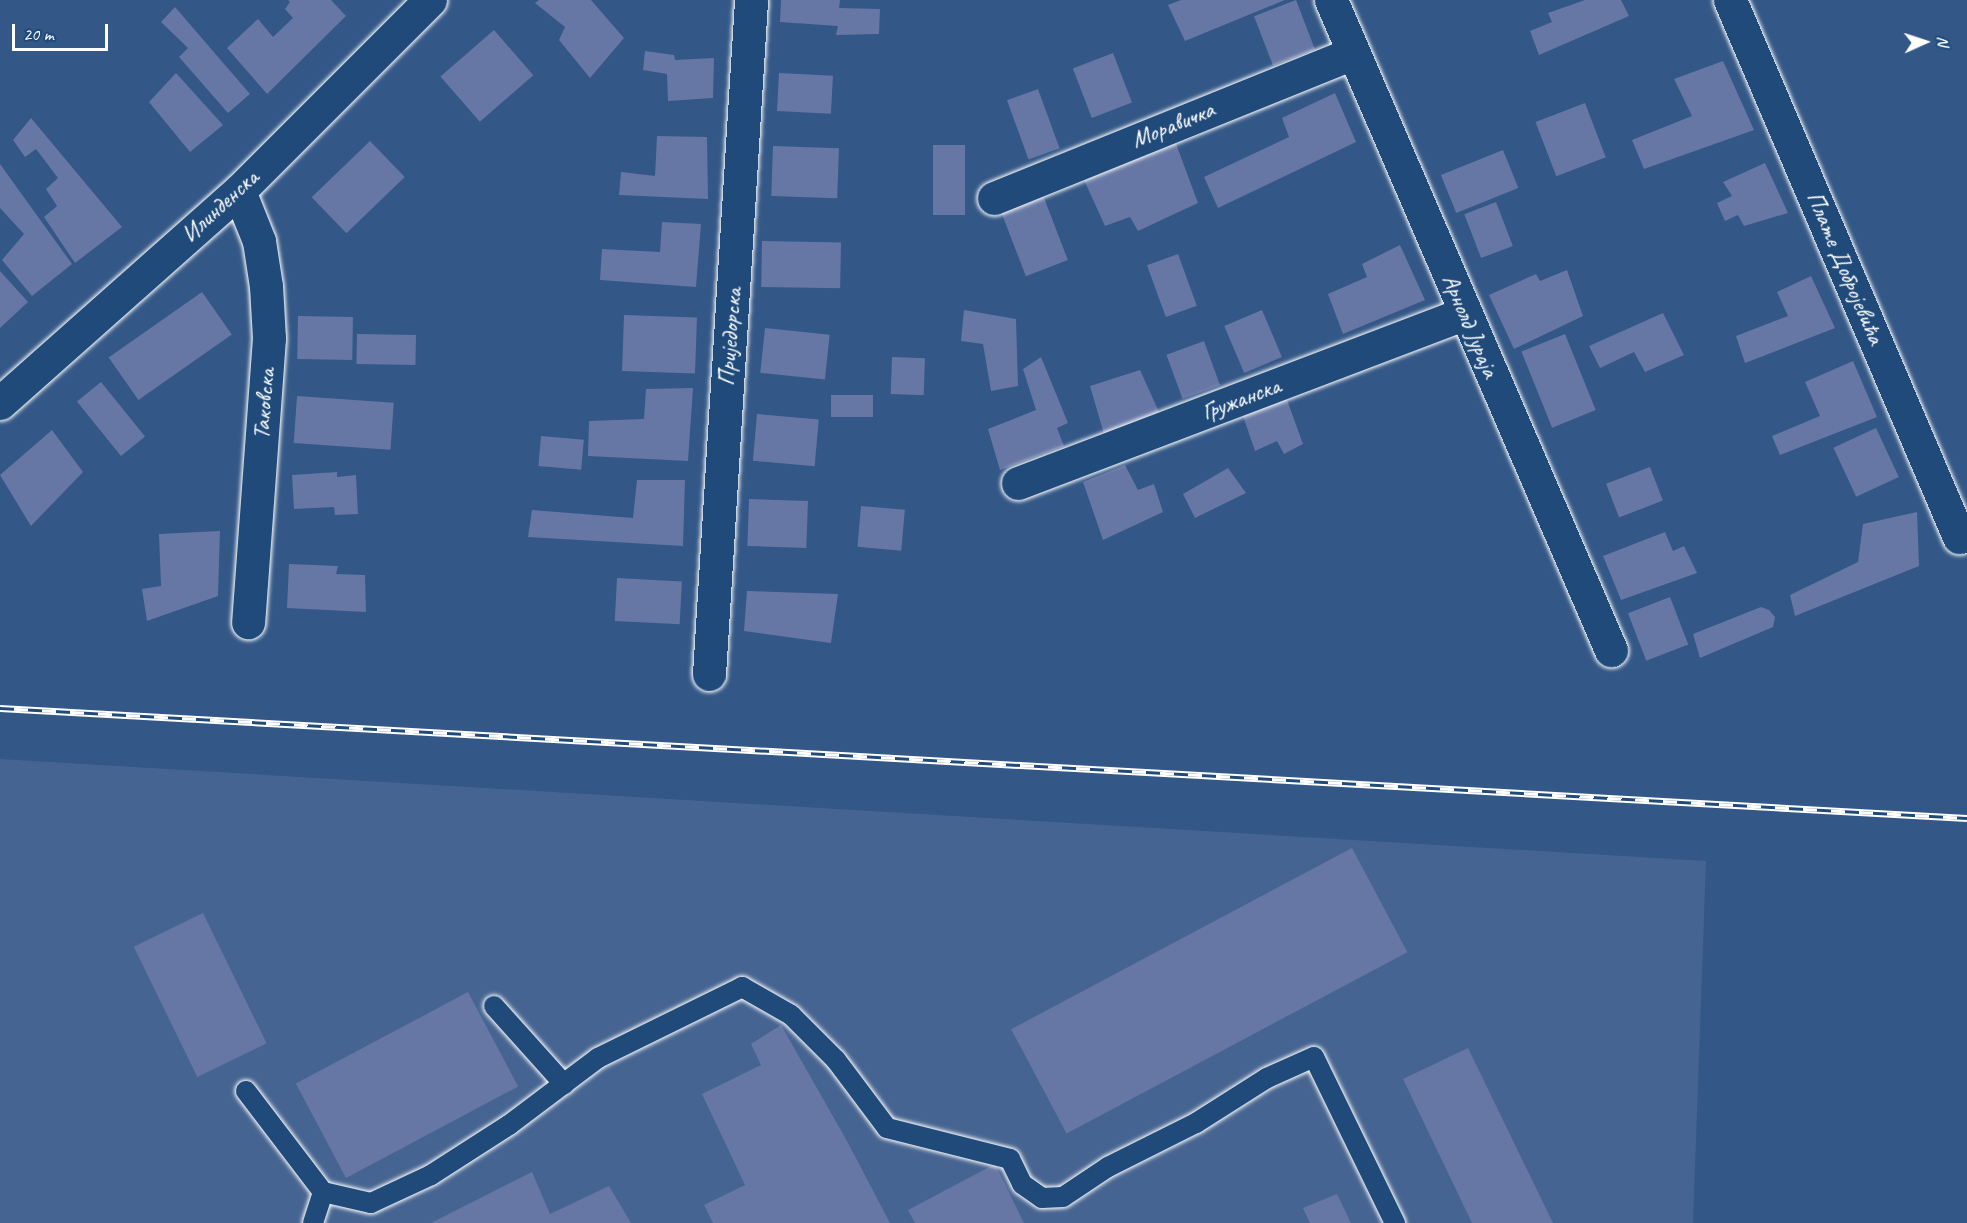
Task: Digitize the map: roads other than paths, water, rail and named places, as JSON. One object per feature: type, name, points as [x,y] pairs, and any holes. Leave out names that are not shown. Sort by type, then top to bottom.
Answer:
[{"type":"street","name":"Илинденска","points":[[0,403],[239,191],[430,0]]},
{"type":"street","name":"Приједорска","points":[[710,674],[751,0]]},
{"type":"street","name":"Арнолд Јураја","points":[[1331,0],[1464,314],[1611,650]]},
{"type":"street","name":"Плате Добројевића","points":[[1730,0],[1959,537]]},
{"type":"street","name":"Моравичка","points":[[994,198],[1352,53]]},
{"type":"street","name":"Таковска","points":[[239,191],[259,241],[266,286],[269,338],[248,622]]},
{"type":"street","name":"Гружанска","points":[[1018,483],[1464,314]]},
{"type":"lane","points":[[246,1091],[323,1192],[371,1203],[431,1175],[509,1125],[598,1058],[742,987],[791,1015],[836,1060],[887,1128],[1010,1159],[1022,1184],[1041,1198],[1063,1197],[1108,1167],[1196,1123],[1267,1078],[1314,1057],[1395,1223]]},
{"type":"lane","points":[[494,1006],[564,1084]]},
{"type":"lane","points":[[314,1223],[323,1192]]},
{"type":"railway","points":[[0,708],[1967,818]]}]
